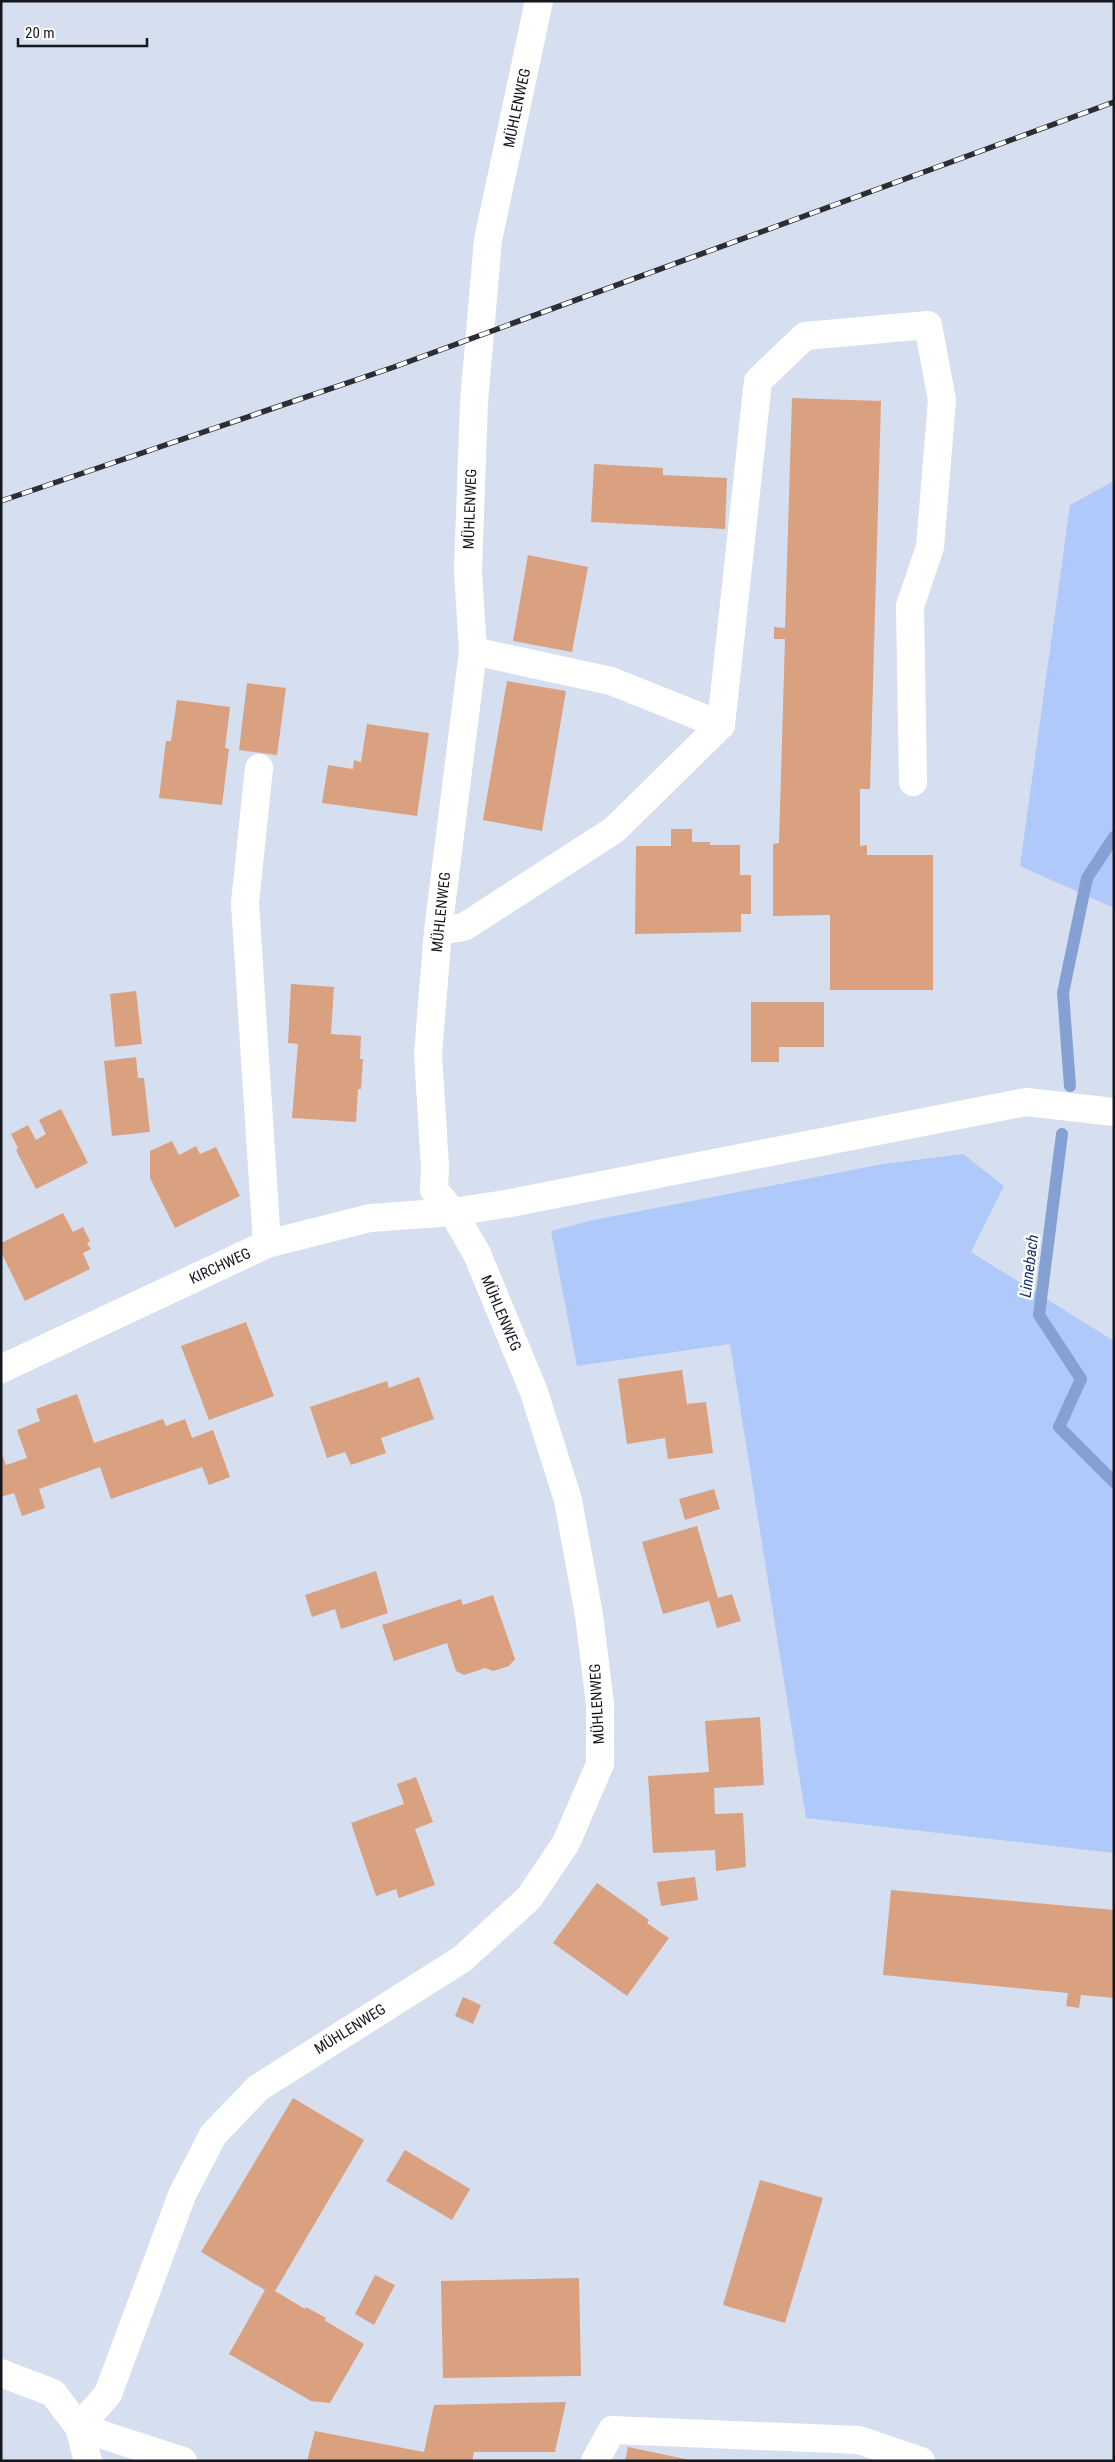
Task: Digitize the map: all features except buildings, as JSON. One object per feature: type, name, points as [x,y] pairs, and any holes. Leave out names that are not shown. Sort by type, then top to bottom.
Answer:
[{"type":"street","name":"MÜHLENWEG","points":[[79,2427],[108,2394],[182,2194],[213,2135],[258,2088],[462,1959],[529,1898],[566,1843],[600,1764],[599,1694],[589,1615],[568,1500],[534,1392],[477,1254],[453,1212],[434,1190],[435,1167],[428,1054],[438,931],[472,651],[468,571],[474,402],[488,240],[539,1]]},
{"type":"street","points":[[438,931],[464,927],[614,830],[722,725],[758,381],[805,336],[928,326],[942,400],[930,547],[910,606],[913,782]]},
{"type":"street","points":[[472,651],[611,681],[722,725]]},
{"type":"street","points":[[259,768],[245,903],[267,1244]]},
{"type":"street","name":"KIRCHWEG","points":[[1,1369],[267,1244],[370,1218],[453,1212],[1026,1102],[1114,1112]]},
{"type":"street","points":[[1,2373],[53,2394],[79,2427],[88,2461]]},
{"type":"street","points":[[79,2427],[183,2461]]},
{"type":"street","points":[[594,2461],[612,2430],[859,2440],[921,2461]]},
{"type":"shaded area","points":[[1114,481],[1114,908],[1020,866],[1070,505]]},
{"type":"shaded area","points":[[963,1154],[1004,1186],[971,1252],[1114,1341],[1114,1853],[806,1818],[730,1344],[577,1366],[551,1231],[589,1221],[883,1164]]},
{"type":"waterway","name":"Linnebach","points":[[1070,1086],[1063,993],[1087,878],[1114,837]]},
{"type":"waterway","name":"Linnebach","points":[[1062,1134],[1039,1315],[1081,1379],[1059,1427],[1114,1482]]},
{"type":"railway","points":[[1,501],[394,367],[1114,102]]}]
